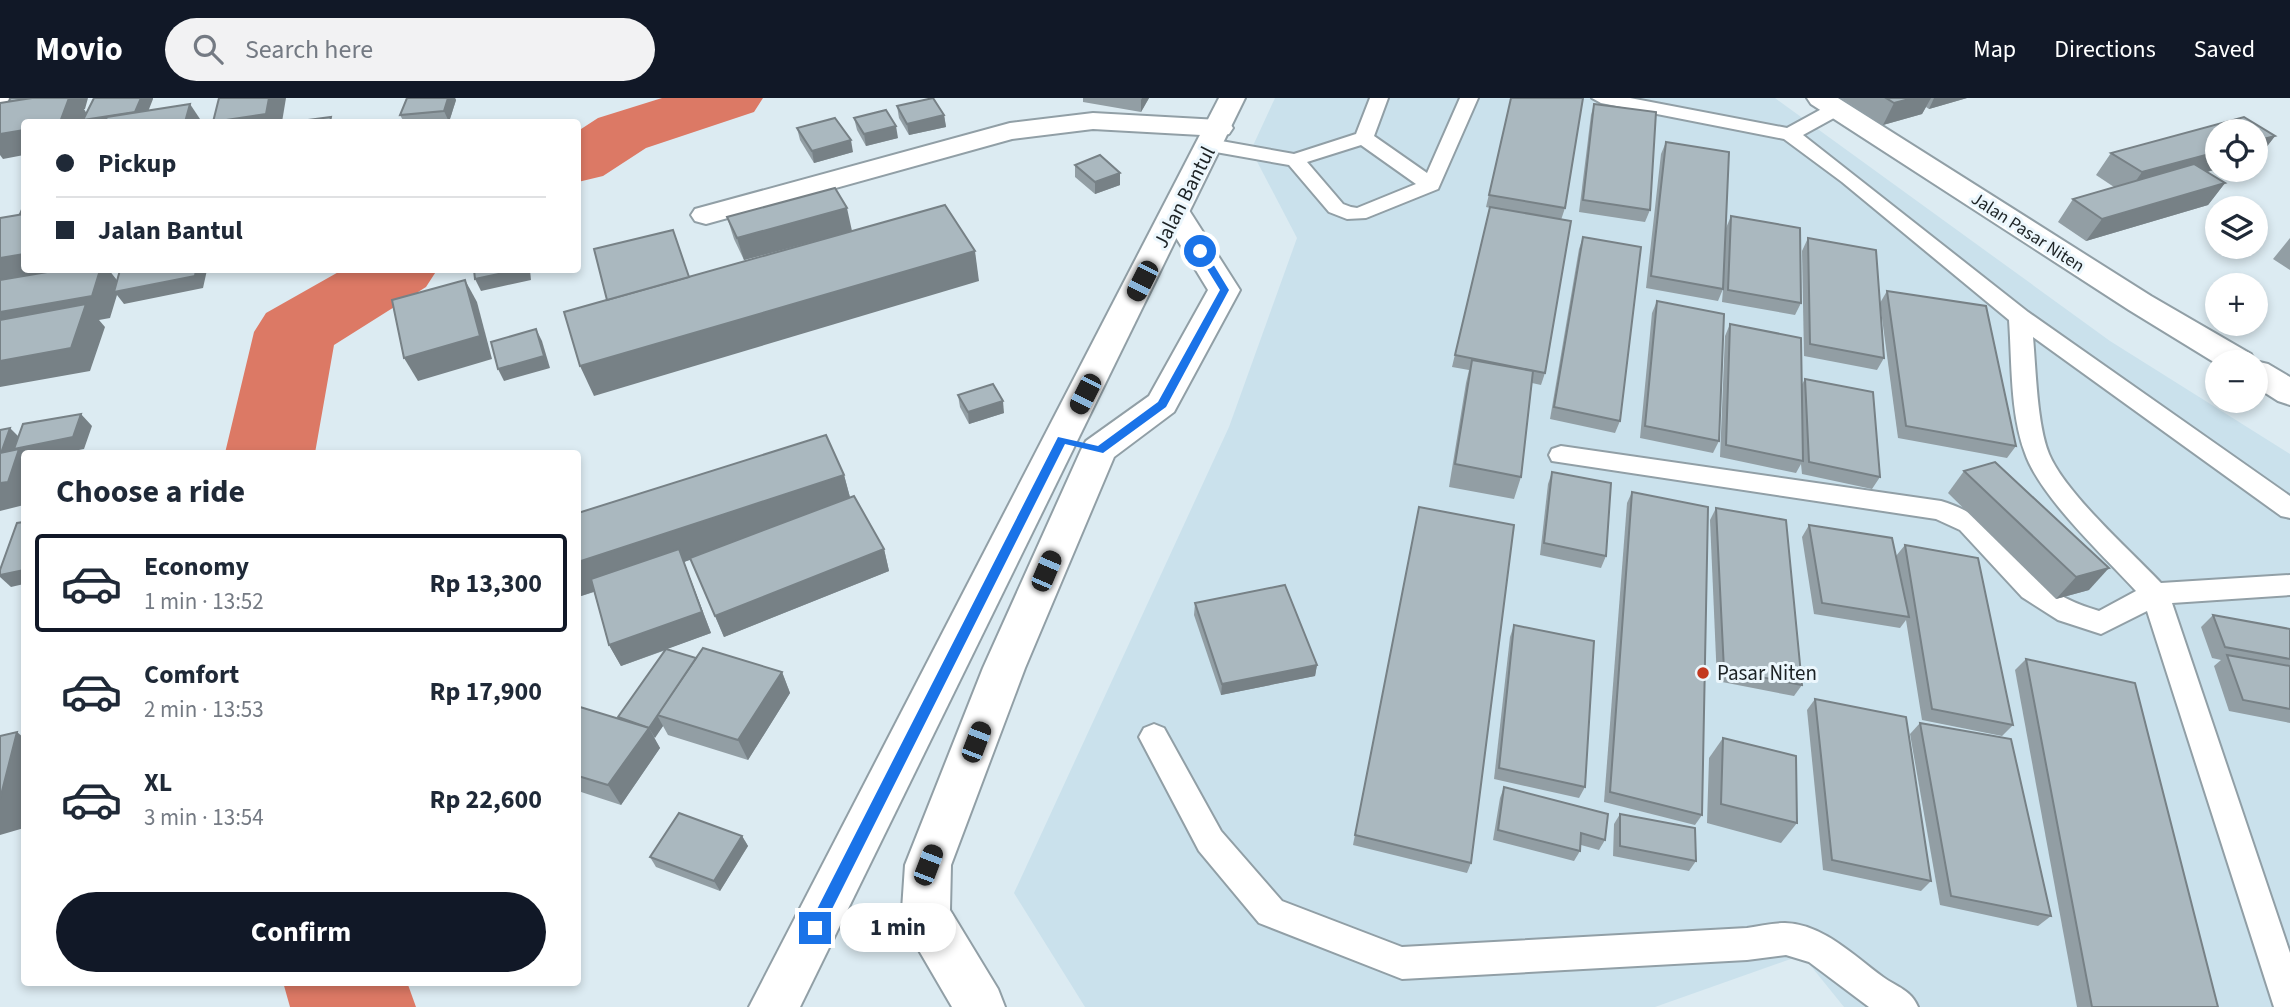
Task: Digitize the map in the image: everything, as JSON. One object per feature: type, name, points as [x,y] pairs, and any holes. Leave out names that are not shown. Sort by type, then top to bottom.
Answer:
[{"type":"street","name":"Jalan Pasar Niten","points":[[1828,103],[2140,303],[2219,350]]},
{"type":"street","points":[[706,215],[1010,131],[1093,121],[1220,124]]},
{"type":"street","name":"Jalan Bantul","points":[[782,992],[1220,124]]},
{"type":"street","points":[[980,1007],[934,931],[926,910],[928,865],[1004,668],[1099,450],[1162,404],[1224,290],[1176,213]]},
{"type":"street","points":[[1062,439],[1099,450]]},
{"type":"lane","points":[[1364,138],[1379,98]]},
{"type":"lane","points":[[1220,124],[1294,160],[1336,208],[1359,214],[1431,185],[1469,98]]},
{"type":"lane","points":[[1601,98],[1790,134],[1849,177],[2020,317],[2290,509]]},
{"type":"lane","points":[[1790,134],[1828,103]]},
{"type":"lane","points":[[1294,160],[1364,138]]},
{"type":"lane","points":[[1364,138],[1431,185]]},
{"type":"lane","points":[[2020,317],[2028,409],[2038,454],[2062,494],[2155,594],[2290,1004]]},
{"type":"lane","points":[[1561,455],[1941,510],[1969,523],[2032,590],[2068,612],[2101,623],[2155,594],[2290,585]]},
{"type":"lane","points":[[1154,737],[1210,841],[1271,912],[1402,963],[1747,944],[1786,939],[1818,949],[1847,968],[1871,989],[1901,1007]]},
{"type":"shaded area","name":"Pasar Niten","points":[[1275,98],[1775,98],[2110,341],[2205,401],[2205,413],[2225,413],[2290,454],[2290,1007],[1844,1007],[1802,955],[1655,1007],[1085,1007],[1014,893],[1229,427],[1297,238],[1251,150]]},
{"type":"building","points":[[10,98],[32,98],[9,102]]},
{"type":"building","points":[[32,98],[69,98],[61,119],[21,119],[21,130],[0,134],[0,103]]},
{"type":"building","points":[[94,98],[141,98],[135,112],[84,119]]},
{"type":"building","points":[[219,98],[269,98],[266,114],[214,119]]},
{"type":"building","points":[[407,98],[448,98],[444,111],[400,115]]},
{"type":"building","points":[[933,98],[944,115],[907,124],[897,106]]},
{"type":"building","points":[[1511,98],[1583,98],[1565,208],[1489,195]]},
{"type":"building","points":[[1886,98],[1913,98],[1894,103]]},
{"type":"building","points":[[190,104],[186,119],[106,119]]},
{"type":"building","points":[[1594,104],[1656,112],[1650,210],[1583,200]]},
{"type":"building","points":[[886,110],[896,126],[864,134],[854,118]]},
{"type":"building","points":[[835,118],[851,140],[812,151],[797,128]]},
{"type":"building","points":[[2205,128],[2205,155],[2142,172],[2111,153]]},
{"type":"building","points":[[1666,142],[1729,152],[1723,289],[1651,276]]},
{"type":"building","points":[[1100,155],[1120,173],[1095,182],[1075,165]]},
{"type":"building","points":[[2194,164],[2205,171],[2205,182],[2225,183],[2102,219],[2073,199]]},
{"type":"building","points":[[835,188],[847,208],[737,238],[727,217]]},
{"type":"building","points":[[945,205],[975,251],[580,366],[564,312]]},
{"type":"building","points":[[1490,207],[1571,221],[1545,373],[1455,355]]},
{"type":"building","points":[[21,214],[21,254],[0,258],[0,218]]},
{"type":"building","points":[[1731,216],[1800,228],[1801,303],[1728,290]]},
{"type":"building","points":[[673,230],[689,277],[607,300],[594,249]]},
{"type":"building","points":[[1583,237],[1641,247],[1620,421],[1554,407]]},
{"type":"building","points":[[1808,238],[1876,250],[1884,358],[1810,344]]},
{"type":"building","points":[[41,273],[99,273],[92,296],[0,312],[0,280]]},
{"type":"building","points":[[119,273],[196,273],[195,276],[114,292]]},
{"type":"building","points":[[474,273],[503,273],[475,279]]},
{"type":"building","points":[[465,280],[480,336],[404,358],[392,300]]},
{"type":"building","points":[[1887,291],[1986,306],[2016,446],[1906,426]]},
{"type":"building","points":[[1657,301],[1724,314],[1719,441],[1645,426]]},
{"type":"building","points":[[86,304],[71,348],[0,361],[0,320]]},
{"type":"building","points":[[1730,324],[1801,338],[1803,461],[1726,445]]},
{"type":"building","points":[[536,329],[544,356],[498,369],[491,342]]},
{"type":"building","points":[[1472,360],[1533,371],[1521,477],[1455,464]]},
{"type":"building","points":[[1805,379],[1873,392],[1880,477],[1809,462]]},
{"type":"building","points":[[993,384],[1003,401],[968,412],[958,395]]},
{"type":"building","points":[[81,414],[73,437],[14,449],[23,424]]},
{"type":"building","points":[[10,428],[1,453],[0,453],[0,430]]},
{"type":"building","points":[[826,435],[844,475],[581,561],[581,512]]},
{"type":"building","points":[[19,449],[8,482],[0,483],[0,453]]},
{"type":"building","points":[[1995,462],[2109,568],[2076,577],[1964,471]]},
{"type":"building","points":[[1552,472],[1611,483],[1606,556],[1544,543]]},
{"type":"building","points":[[1632,492],[1708,507],[1702,815],[1610,792]]},
{"type":"building","points":[[854,496],[884,549],[715,616],[690,558]]},
{"type":"building","points":[[1419,507],[1514,525],[1471,863],[1355,835]]},
{"type":"building","points":[[1716,508],[1786,520],[1802,685],[1724,670]]},
{"type":"building","points":[[21,522],[21,571],[0,575],[0,570],[17,523]]},
{"type":"building","points":[[1809,525],[1892,538],[1909,617],[1822,603]]},
{"type":"building","points":[[1905,545],[1978,558],[2013,725],[1932,709]]},
{"type":"building","points":[[679,549],[702,612],[609,645],[591,579]]},
{"type":"building","points":[[1285,585],[1317,665],[1222,684],[1195,603]]},
{"type":"building","points":[[2213,615],[2290,629],[2290,659],[2225,647]]},
{"type":"building","points":[[1514,625],[1594,641],[1585,787],[1499,768]]},
{"type":"building","points":[[703,648],[782,672],[738,740],[657,715]]},
{"type":"building","points":[[666,649],[696,658],[649,728],[618,717]]},
{"type":"building","points":[[2227,655],[2290,666],[2290,709],[2243,700]]},
{"type":"building","points":[[2026,659],[2135,683],[2218,1007],[2092,1007]]},
{"type":"building","points":[[1815,699],[1906,717],[1931,881],[1832,860]]},
{"type":"building","points":[[581,707],[649,728],[608,785],[581,777]]},
{"type":"building","points":[[1920,723],[2011,739],[2051,916],[1951,896]]},
{"type":"building","points":[[17,732],[0,799],[0,736]]},
{"type":"building","points":[[1723,738],[1796,756],[1797,823],[1721,804]]},
{"type":"building","points":[[1504,787],[1608,814],[1605,840],[1581,833],[1580,851],[1498,830]]},
{"type":"building","points":[[679,813],[742,836],[714,881],[650,857]]},
{"type":"building","points":[[1620,814],[1695,828],[1696,861],[1620,846]]},
{"type":"waterway","points":[[581,159],[622,133],[730,98]]},
{"type":"waterway","points":[[271,450],[295,332],[393,273]]},
{"type":"waterway","points":[[346,986],[353,1007]]},
{"type":"place","name":"Pasar Niten","points":[[1703,673]]},
{"type":"route","points":[[815,928],[1062,439],[1099,450],[1162,404],[1224,290],[1200,251]]}]
